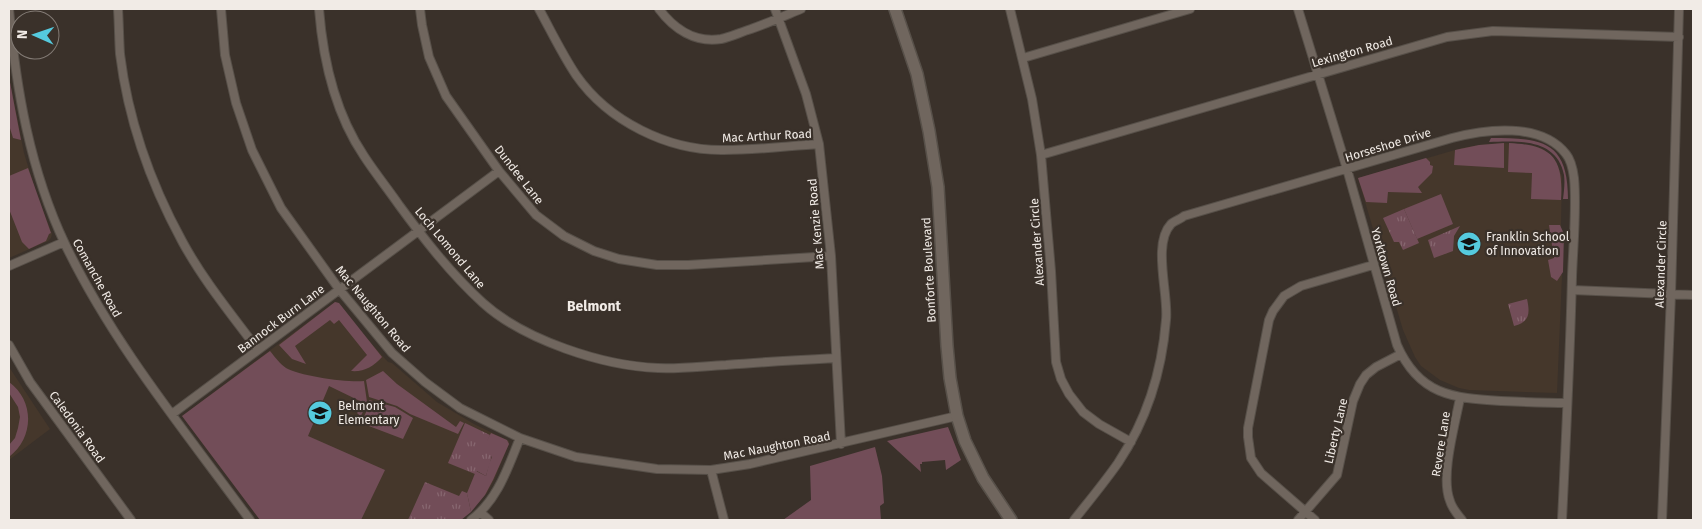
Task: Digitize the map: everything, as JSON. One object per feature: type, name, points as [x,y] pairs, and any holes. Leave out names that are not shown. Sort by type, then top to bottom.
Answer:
[{"type":"main road","name":"Bonforte Boulevard","points":[[895,9],[917,74],[938,187],[947,346],[950,378],[957,416],[982,478],[1011,520]]},
{"type":"street","name":"Comanche Road","points":[[9,9],[10,28]]},
{"type":"street","points":[[118,9],[120,54],[129,100],[142,148],[156,187],[182,241],[199,270],[258,350]]},
{"type":"street","name":"Mac Naughton Road","points":[[221,9],[225,55],[236,103],[252,150],[281,208],[339,289],[392,353],[425,382],[460,408],[520,438],[576,457],[657,470],[711,470],[750,464],[957,416]]},
{"type":"street","name":"Loch Lomond Lane","points":[[320,9],[322,37],[332,87],[350,131],[363,155],[419,231],[456,276],[484,304],[519,328],[552,344],[586,355],[657,368],[836,358]]},
{"type":"street","name":"Dundee Lane","points":[[420,9],[429,58],[446,96],[500,170],[536,215],[564,236],[594,251],[619,259],[656,265],[688,266],[831,256]]},
{"type":"street","name":"Mac Arthur Road","points":[[538,9],[577,76],[608,110],[645,133],[684,147],[723,150],[819,144]]},
{"type":"street","points":[[659,9],[678,30],[689,35],[711,39],[722,39],[801,9]]},
{"type":"street","name":"Mac Kenzie Road","points":[[775,9],[780,18],[806,94],[819,144],[831,256],[841,444]]},
{"type":"street","name":"Alexander Circle","points":[[1010,9],[1032,99],[1041,155],[1051,271],[1056,362],[1068,394],[1083,412],[1099,424],[1130,442]]},
{"type":"street","points":[[1023,58],[1190,9]]},
{"type":"street","name":"Yorktown Road","points":[[1298,9],[1347,169],[1373,265],[1401,354],[1410,368],[1419,378],[1438,392],[1460,398],[1567,404]]},
{"type":"street","name":"Alexander Circle","points":[[1662,520],[1679,9]]},
{"type":"street","name":"Lexington Road","points":[[1041,155],[1431,40],[1466,34],[1516,31],[1678,37]]},
{"type":"street","name":"Comanche Road","points":[[13,60],[20,105],[39,179],[64,242],[105,318],[172,414],[250,520]]},
{"type":"street","name":"Horseshoe Drive","points":[[1074,520],[1118,463],[1149,402],[1157,375],[1166,320],[1162,250],[1164,238],[1171,224],[1184,216],[1466,134],[1518,131],[1539,134],[1555,142],[1567,156],[1574,176],[1572,290],[1562,520]]},
{"type":"street","name":"Bannock Burn Lane","points":[[172,414],[500,170]]},
{"type":"street","points":[[9,266],[64,242]]},
{"type":"street","points":[[1316,520],[1261,473],[1251,458],[1248,448],[1248,428],[1269,320],[1278,303],[1292,290],[1373,265]]},
{"type":"street","points":[[1572,290],[1693,295]]},
{"type":"street","name":"Caledonia Road","points":[[9,345],[30,382],[132,520]]},
{"type":"street","name":"Liberty Lane","points":[[1298,520],[1337,475],[1353,401],[1360,384],[1366,375],[1376,367],[1401,354]]},
{"type":"street","name":"Revere Lane","points":[[1460,398],[1446,480],[1449,500],[1462,520]]},
{"type":"street","points":[[471,520],[481,513],[498,490],[520,438]]},
{"type":"street","points":[[711,470],[724,520]]},
{"type":"street","points":[[481,513],[490,520]]},
{"type":"shaded area","points":[[9,77],[24,153],[52,234],[48,241],[9,258]]},
{"type":"shaded area","name":"Franklin School of Innovation","points":[[1504,143],[1531,145],[1543,149],[1554,158],[1562,176],[1560,274],[1562,275],[1557,393],[1469,390],[1440,380],[1421,366],[1403,330],[1358,178],[1462,148]]},
{"type":"shaded area","name":"Belmont Elementary","points":[[335,302],[339,303],[359,330],[388,362],[392,363],[437,402],[474,424],[509,441],[495,478],[487,493],[461,520],[260,520],[182,416]]},
{"type":"shaded area","points":[[9,367],[50,429],[9,460]]},
{"type":"green space","points":[[9,77],[21,140],[13,138],[9,125]]},
{"type":"green space","points":[[1491,138],[1524,139],[1548,146],[1557,154],[1563,165],[1567,179],[1568,199],[1563,199],[1564,175],[1560,163],[1553,154],[1545,148],[1534,144],[1523,142],[1489,142]]},
{"type":"green space","points":[[1504,143],[1504,168],[1454,165],[1455,150],[1479,145]]},
{"type":"green space","points":[[1509,143],[1535,147],[1552,156],[1560,173],[1561,200],[1531,199],[1532,173],[1508,172]]},
{"type":"green space","points":[[1426,158],[1430,165],[1433,166],[1432,173],[1418,187],[1422,193],[1388,192],[1387,203],[1366,202],[1358,178]]},
{"type":"green space","points":[[28,168],[51,233],[46,241],[29,249],[22,242],[9,209],[9,176]]},
{"type":"green space","points":[[1441,194],[1453,224],[1417,239],[1404,209]]},
{"type":"green space","points":[[1404,209],[1419,243],[1403,250],[1399,242],[1394,242],[1383,218]]},
{"type":"green space","points":[[1549,225],[1560,225],[1564,234],[1563,272],[1557,281],[1551,277],[1548,260],[1554,258]]},
{"type":"green space","points":[[1460,226],[1454,236],[1453,251],[1434,258],[1428,240]]},
{"type":"green space","points":[[1527,299],[1528,316],[1523,322],[1514,326],[1508,304]]},
{"type":"green space","points":[[335,302],[339,303],[382,357],[368,368],[360,371],[351,371],[367,355],[339,320],[334,324],[330,320],[295,346],[306,364],[292,359],[279,345]]},
{"type":"green space","points":[[270,351],[286,368],[292,371],[324,378],[364,381],[367,402],[359,421],[357,420],[359,415],[357,413],[362,402],[329,386],[308,436],[385,470],[361,520],[260,520],[182,416]]},
{"type":"green space","points":[[383,371],[397,384],[456,427],[460,421],[464,423],[458,434],[410,414],[397,406],[369,397],[366,380]]},
{"type":"green space","points":[[9,382],[23,399],[28,419],[27,430],[23,440],[9,457],[9,445],[15,438],[20,417],[18,407],[9,393]]},
{"type":"green space","points":[[369,400],[395,407],[413,418],[403,439],[361,423],[368,408]]},
{"type":"green space","points":[[465,423],[490,435],[485,446],[492,451],[486,476],[477,471],[475,474],[448,463]]},
{"type":"green space","points":[[948,427],[961,460],[946,470],[945,460],[922,462],[920,464],[921,472],[887,441]]},
{"type":"green space","points":[[491,433],[507,440],[509,444],[485,495],[471,512],[467,493],[476,471],[486,476],[492,457],[484,446]]},
{"type":"green space","points":[[875,447],[882,476],[884,503],[880,506],[881,520],[783,520],[811,500],[810,466]]},
{"type":"green space","points":[[425,482],[459,496],[462,491],[467,493],[471,512],[461,520],[408,520]]},
{"type":"place","name":"Franklin School of Innovation","points":[[1469,244]]},
{"type":"place","name":"Belmont Elementary","points":[[320,413]]},
{"type":"district","name":"Belmont","points":[[594,306]]}]
